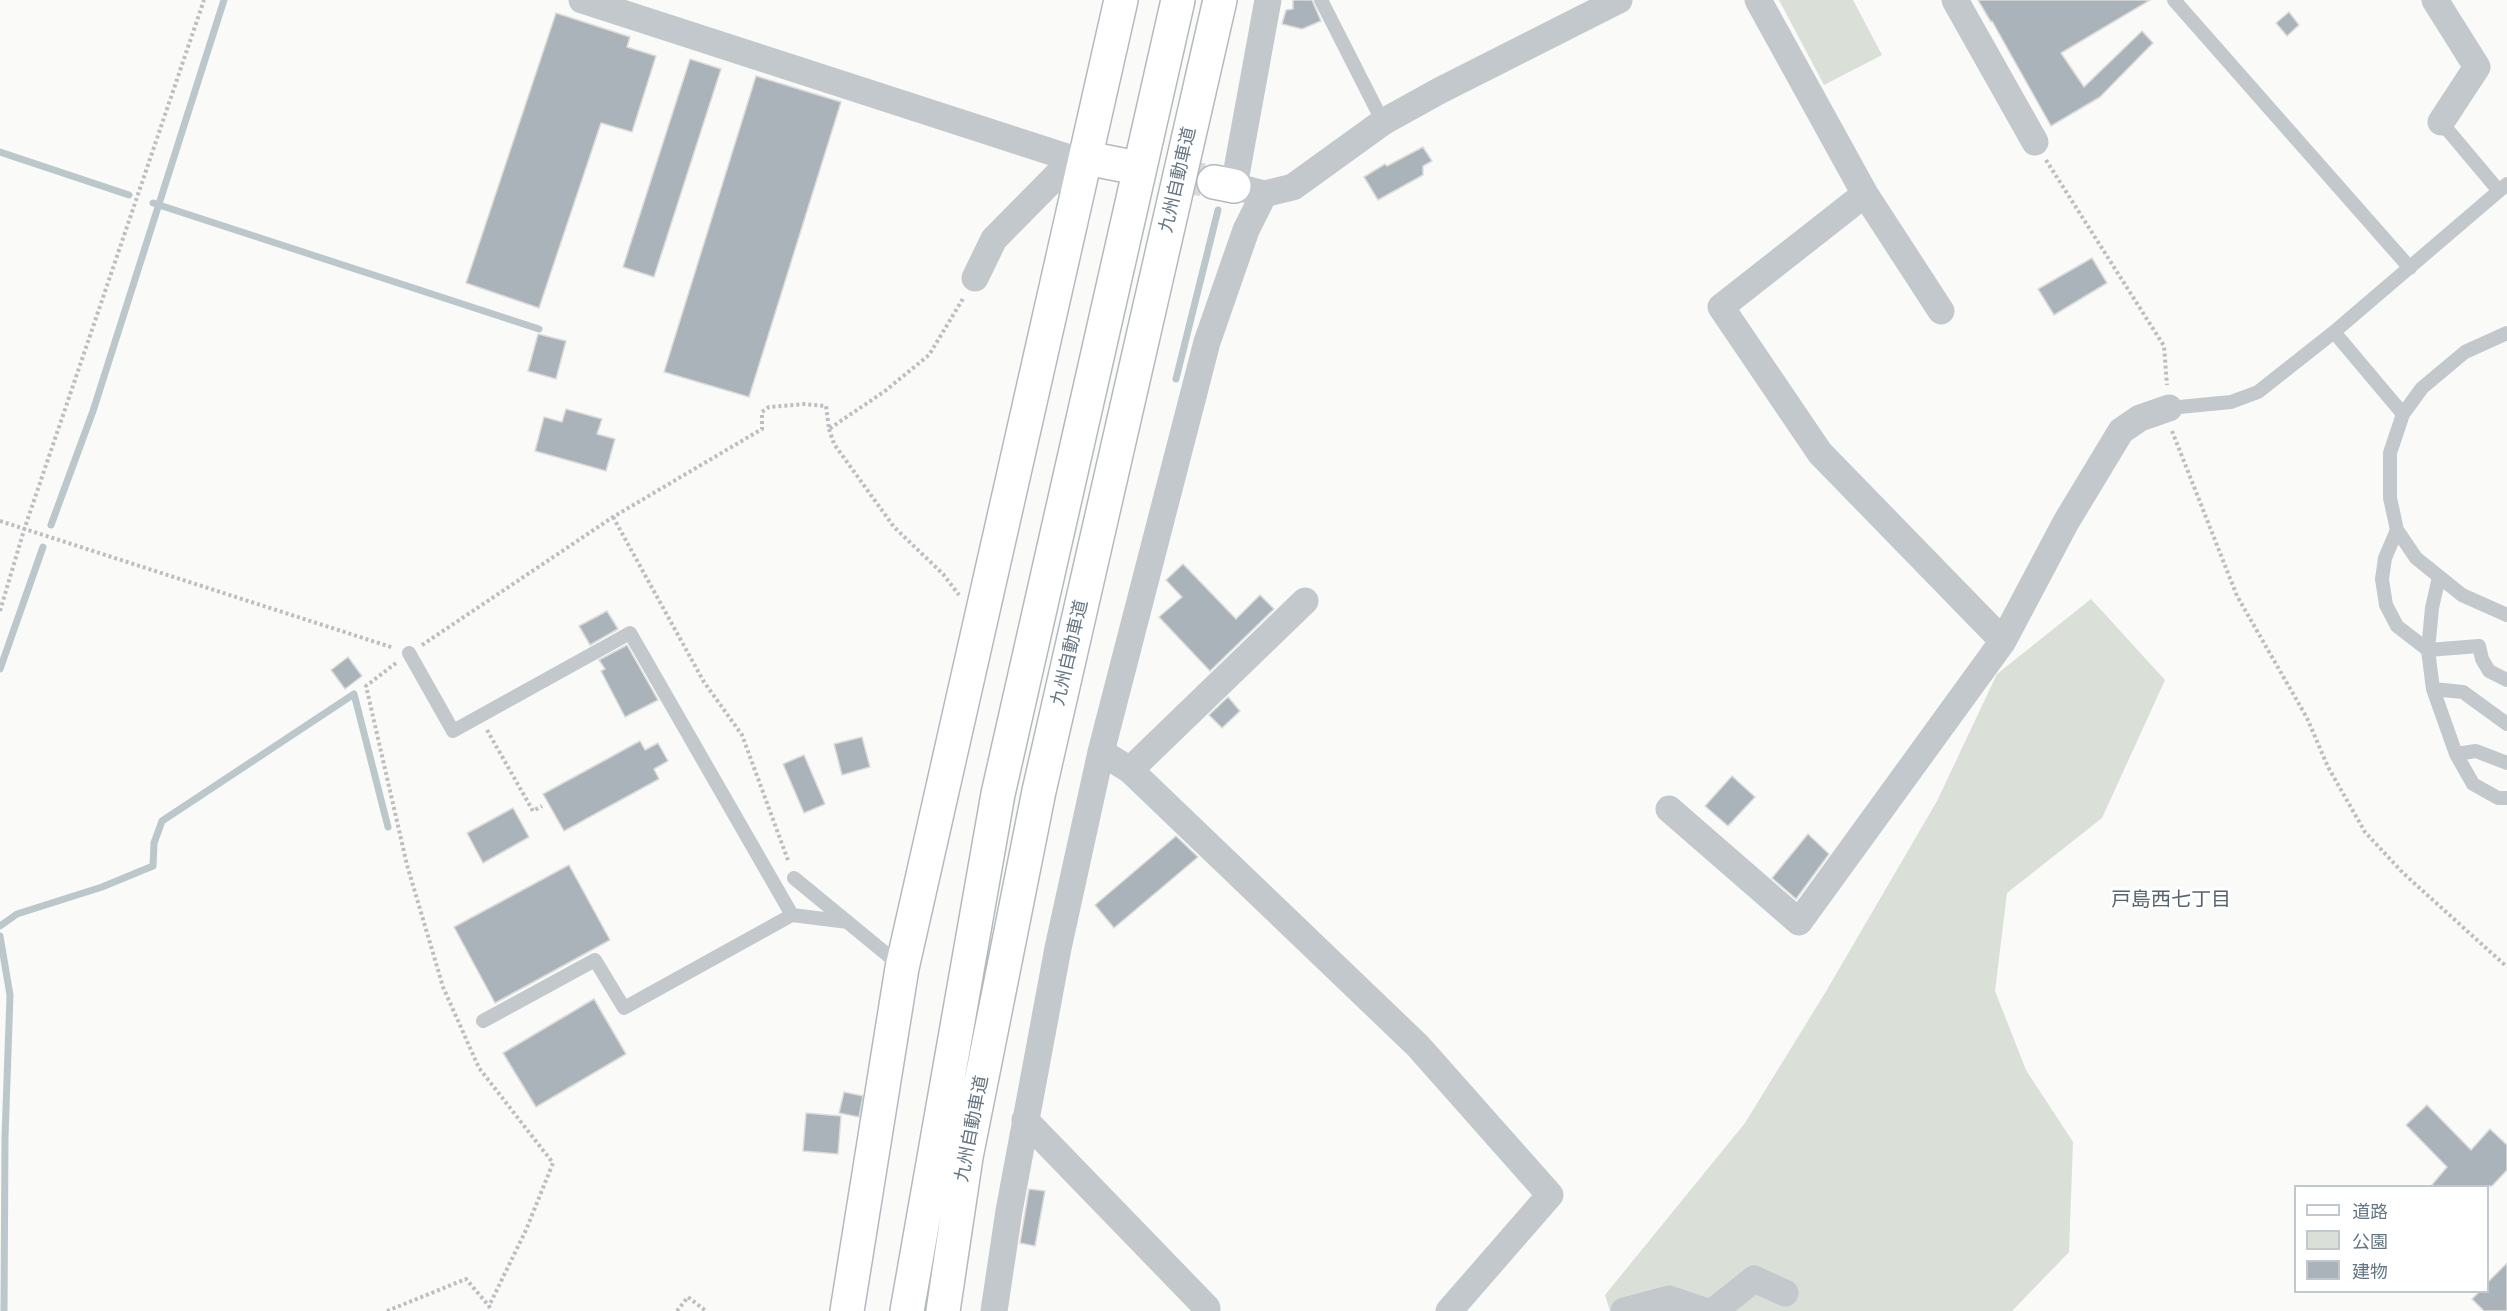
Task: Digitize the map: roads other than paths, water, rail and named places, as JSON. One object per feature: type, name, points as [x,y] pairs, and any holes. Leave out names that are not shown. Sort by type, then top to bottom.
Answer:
[{"type":"main road","points":[[847,1311],[902,968],[1082,161],[1121,0]]},
{"type":"main road","name":"九州自動車道","points":[[908,1311],[998,794],[1178,0]]},
{"type":"main road","name":"九州自動車道","points":[[943,1311],[966,1157],[1039,791],[1220,0]]},
{"type":"main road","points":[[1082,161],[1122,165]]},
{"type":"street","points":[[582,0],[1082,161]]},
{"type":"street","points":[[994,1311],[1025,1120],[1058,948],[1101,752],[1208,342],[1246,230],[1237,187],[1268,0]]},
{"type":"street","points":[[1237,187],[1293,187],[1383,122],[1439,91],[1619,0]]},
{"type":"street","points":[[1758,0],[1865,194],[1941,311]]},
{"type":"street","points":[[1955,0],[2035,142]]},
{"type":"street","points":[[2435,0],[2477,67],[2441,122]]},
{"type":"street","points":[[975,278],[994,238],[1082,161]]},
{"type":"street","points":[[1865,194],[1721,307],[1820,453],[2003,641]]},
{"type":"street","points":[[1669,809],[1799,922],[2003,641],[2066,522],[2121,431],[2140,418],[2169,408]]},
{"type":"street","points":[[1131,770],[1305,601]]},
{"type":"street","points":[[1101,752],[1131,770],[1418,1046],[1550,1195],[1449,1311]]},
{"type":"street","points":[[1025,1120],[1207,1308],[1205,1311]]},
{"type":"street","points":[[1714,1311],[1754,1279],[1785,1293]]},
{"type":"street","points":[[1624,1311],[1669,1299],[1705,1311]]},
{"type":"lane","points":[[1321,0],[1383,122]]},
{"type":"lane","points":[[2174,0],[2410,268]]},
{"type":"lane","points":[[2169,408],[2231,402],[2258,393],[2334,332],[2503,188],[2441,122]]},
{"type":"lane","points":[[2334,332],[2403,414]]},
{"type":"lane","points":[[2507,333],[2465,352],[2422,388],[2403,414],[2390,453],[2390,498],[2397,530],[2416,558],[2463,595],[2507,615]]},
{"type":"lane","points":[[2397,530],[2385,558],[2382,579],[2386,605],[2397,626],[2428,650],[2479,646],[2482,659],[2489,671],[2507,680]]},
{"type":"lane","points":[[2439,577],[2432,608],[2428,650],[2433,689],[2457,754],[2473,784],[2498,798],[2507,798]]},
{"type":"lane","points":[[409,653],[453,731],[630,633],[792,915]]},
{"type":"lane","points":[[2433,689],[2463,692],[2507,724]]},
{"type":"lane","points":[[2457,754],[2476,751],[2507,763]]},
{"type":"lane","points":[[794,878],[902,968]]},
{"type":"lane","points":[[483,1021],[595,960],[624,1008],[792,915],[848,922]]},
{"type":"waterway","points":[[51,525],[93,411],[224,0]]},
{"type":"waterway","points":[[0,152],[129,195]]},
{"type":"waterway","points":[[153,203],[539,329]]},
{"type":"waterway","points":[[1176,379],[1218,210]]},
{"type":"waterway","points":[[0,669],[43,547]]},
{"type":"waterway","points":[[0,926],[17,914],[102,887],[153,866],[154,843],[162,821],[354,694],[388,827]]},
{"type":"waterway","points":[[0,936],[10,995],[5,1137],[4,1311]]},
{"type":"tunnel","points":[[1122,165],[1209,181]]},
{"type":"district","name":"戸島西七丁目","points":[[2171,901]]}]
